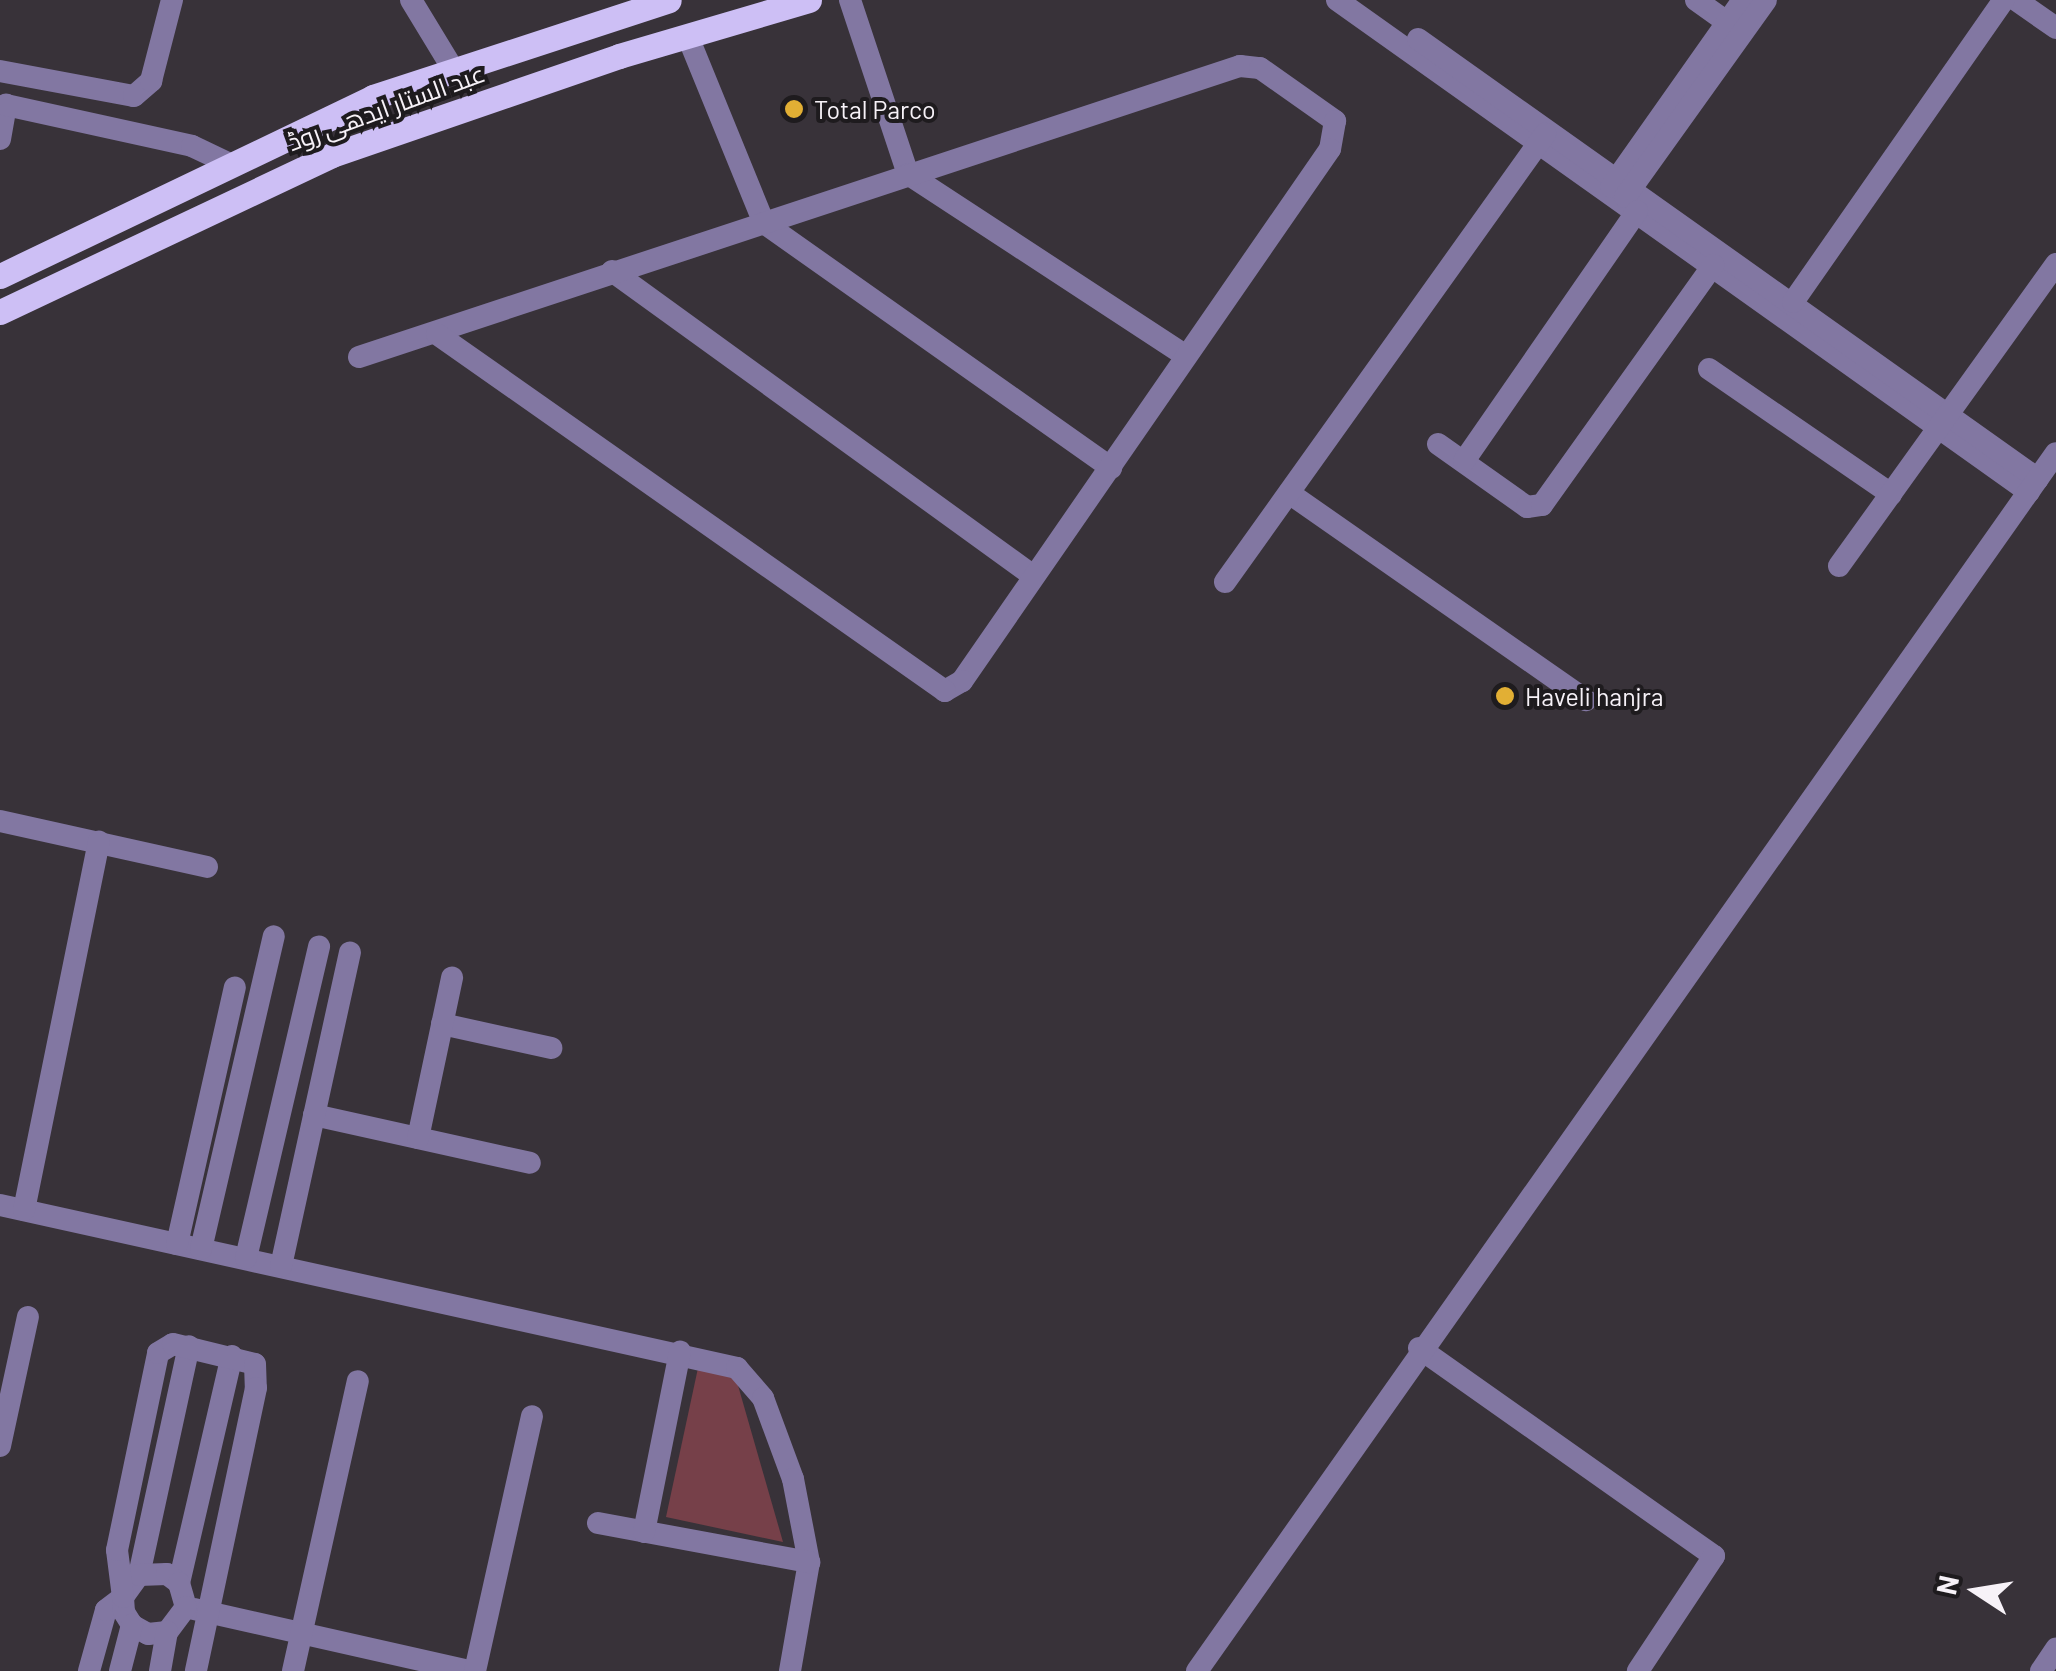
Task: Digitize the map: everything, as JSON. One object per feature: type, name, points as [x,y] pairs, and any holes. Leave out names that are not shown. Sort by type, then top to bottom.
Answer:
[{"type":"main road","name":"عبد الستار ایدھی روڈ","points":[[0,276],[290,132],[453,69],[669,0]]},
{"type":"main road","name":"عبد الستار ایدھی روڈ","points":[[0,312],[246,194],[367,142],[809,0]]},
{"type":"main road","points":[[232,164],[246,194]]},
{"type":"street","points":[[0,71],[122,98],[145,91],[172,0]]},
{"type":"street","points":[[411,0],[453,69]]},
{"type":"street","points":[[850,0],[908,174],[1186,356]]},
{"type":"street","points":[[1696,0],[1734,28]]},
{"type":"street","points":[[1734,28],[1743,0]]},
{"type":"street","points":[[1464,462],[1624,193],[1734,28],[1766,0]]},
{"type":"street","points":[[1793,302],[2004,0]]},
{"type":"street","points":[[2016,0],[2056,28]]},
{"type":"street","points":[[1356,2],[1624,193],[1713,265],[1944,419]]},
{"type":"street","points":[[688,36],[764,223],[1111,468]]},
{"type":"street","points":[[359,357],[1240,66],[1260,68],[1328,112],[1337,130],[1330,149],[1111,468],[1032,575],[962,681],[945,691],[438,334]]},
{"type":"street","points":[[0,139],[6,105],[192,146],[232,164]]},
{"type":"street","points":[[1225,582],[1544,135]]},
{"type":"street","points":[[1624,193],[1793,302],[2034,485]]},
{"type":"street","points":[[1839,566],[2056,264]]},
{"type":"street","points":[[1438,444],[1526,507],[1542,505],[1713,265]]},
{"type":"street","points":[[612,271],[1032,575]]},
{"type":"street","points":[[1709,369],[1891,494]]},
{"type":"street","points":[[1196,1671],[1419,1348],[2056,453]]},
{"type":"street","points":[[1289,492],[1586,700]]},
{"type":"street","points":[[0,821],[206,867]]},
{"type":"street","points":[[24,1210],[99,842]]},
{"type":"street","points":[[202,1249],[274,936]]},
{"type":"street","points":[[246,1258],[319,946]]},
{"type":"street","points":[[281,1266],[350,952]]},
{"type":"street","points":[[418,1138],[452,978]]},
{"type":"street","points":[[178,1244],[234,987]]},
{"type":"street","points":[[442,1024],[551,1048]]},
{"type":"street","points":[[314,1115],[530,1163]]},
{"type":"street","points":[[0,1205],[680,1352],[738,1368],[752,1379],[793,1479],[809,1562],[790,1671]]},
{"type":"street","points":[[0,1446],[28,1317]]},
{"type":"street","points":[[120,1671],[132,1625],[116,1550],[158,1352],[164,1344],[189,1346],[255,1364],[256,1388],[196,1610],[196,1671]]},
{"type":"street","points":[[89,1671],[106,1610],[124,1597],[139,1576],[189,1346]]},
{"type":"street","points":[[1419,1348],[1714,1556],[1638,1671]]},
{"type":"street","points":[[644,1532],[680,1352]]},
{"type":"street","points":[[179,1583],[232,1356]]},
{"type":"street","points":[[293,1671],[358,1381]]},
{"type":"street","points":[[139,1576],[167,1574],[179,1583],[196,1610],[472,1671],[532,1416]]},
{"type":"street","points":[[598,1523],[809,1562]]},
{"type":"street","points":[[132,1625],[148,1634],[168,1632],[196,1610]]},
{"type":"street","points":[[160,1671],[168,1632]]},
{"type":"street","points":[[2040,1671],[2056,1649]]},
{"type":"shaded area","points":[[698,1368],[735,1375],[783,1542],[666,1517]]},
{"type":"place","name":"Total Parco","points":[[794,109]]},
{"type":"place","name":"Haveli hanjra","points":[[1505,696]]}]
